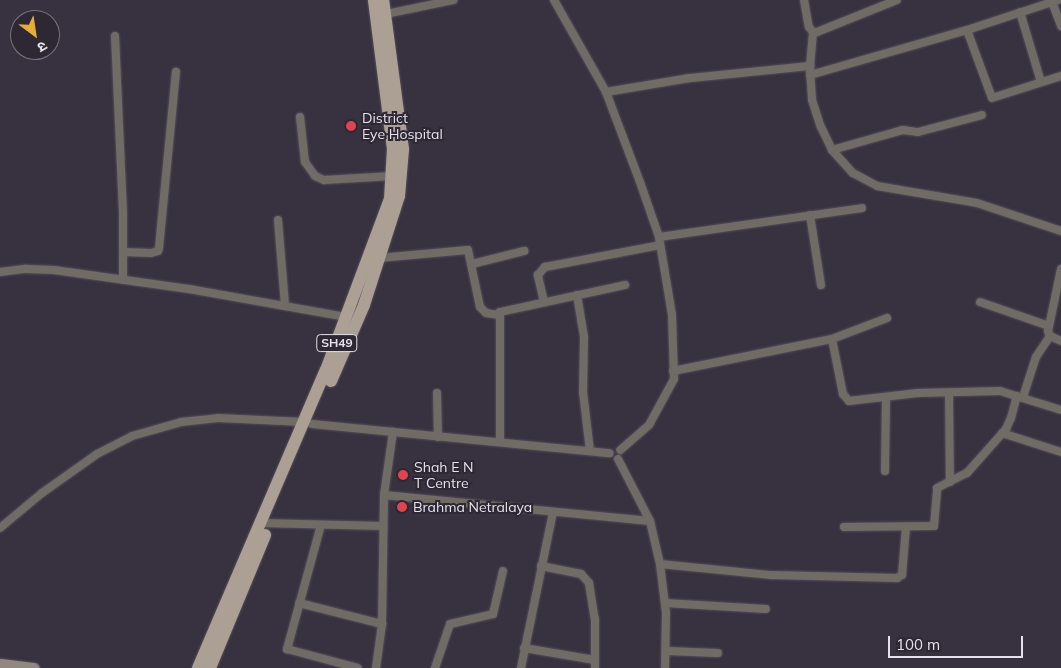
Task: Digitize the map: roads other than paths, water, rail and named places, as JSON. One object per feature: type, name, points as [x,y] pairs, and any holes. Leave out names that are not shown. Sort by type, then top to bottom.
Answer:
[{"type":"main road","name":"SH49","points":[[198,668],[265,523],[308,423],[364,305],[400,196],[402,149],[380,15],[374,0]]},
{"type":"main road","name":"SH49","points":[[308,423],[390,199],[393,176],[393,149],[380,15],[383,0]]},
{"type":"main road","name":"SH49","points":[[210,668],[265,523]]},
{"type":"street","points":[[380,15],[453,0]]},
{"type":"street","points":[[554,0],[606,92],[659,241],[672,315],[674,378],[649,425],[620,450]]},
{"type":"street","points":[[804,0],[809,28],[813,32],[810,66],[812,100],[821,127],[832,150],[853,173],[876,186],[977,203],[1061,232]]},
{"type":"street","points":[[813,32],[818,32],[897,0]]},
{"type":"street","points":[[810,75],[967,30],[1055,1],[1061,26]]},
{"type":"street","points":[[1020,12],[1041,82]]},
{"type":"street","points":[[967,30],[992,98],[1061,76]]},
{"type":"street","points":[[115,36],[123,280]]},
{"type":"street","points":[[606,92],[690,78],[810,66]]},
{"type":"street","points":[[123,252],[151,253],[158,251],[159,248],[176,72]]},
{"type":"street","points":[[832,150],[903,130],[918,132],[982,115]]},
{"type":"street","points":[[300,117],[305,162],[315,176],[324,180],[393,176]]},
{"type":"street","points":[[544,302],[538,275],[545,267],[659,241],[810,214],[862,208]]},
{"type":"street","points":[[810,214],[822,285]]},
{"type":"street","points":[[278,220],[285,306]]},
{"type":"street","points":[[379,258],[465,248],[470,252],[480,307],[486,313],[498,315]]},
{"type":"street","points":[[472,264],[524,251]]},
{"type":"street","points":[[0,272],[26,268],[54,270],[346,317]]},
{"type":"street","points":[[844,527],[934,526],[935,491],[940,485],[967,473],[1002,433],[1012,418],[1036,357],[1050,336],[1049,326],[1061,269]]},
{"type":"street","points":[[500,442],[498,315],[502,311],[625,285]]},
{"type":"street","points":[[577,295],[584,337],[583,392],[590,451]]},
{"type":"street","points":[[980,302],[1049,326]]},
{"type":"street","points":[[674,371],[832,339],[887,318]]},
{"type":"street","points":[[1050,336],[1061,341]]},
{"type":"street","points":[[832,339],[846,400],[949,392],[1000,391],[1061,410]]},
{"type":"street","points":[[949,392],[950,482]]},
{"type":"street","points":[[437,393],[438,437]]},
{"type":"street","points":[[885,471],[886,397]]},
{"type":"street","points":[[0,528],[42,493],[97,454],[132,436],[181,422],[218,418],[308,423],[590,451],[610,452],[614,449],[620,450]]},
{"type":"street","points":[[376,668],[382,624],[382,526],[384,496],[392,432]]},
{"type":"street","points":[[1002,433],[1061,452]]},
{"type":"street","points":[[618,459],[621,455],[620,450]]},
{"type":"street","points":[[610,452],[612,459],[618,459]]},
{"type":"street","points":[[618,459],[650,522],[660,564],[665,603],[665,668]]},
{"type":"street","points":[[384,496],[650,522]]},
{"type":"street","points":[[521,668],[553,512]]},
{"type":"street","points":[[265,523],[382,526]]},
{"type":"street","points":[[321,525],[287,649],[358,668]]},
{"type":"street","points":[[660,564],[771,575],[897,578],[902,575],[906,527]]},
{"type":"street","points":[[524,648],[595,664],[595,619],[589,583],[581,574],[541,566]]},
{"type":"street","points":[[436,668],[450,624],[492,614],[503,571]]},
{"type":"street","points":[[299,603],[382,624]]},
{"type":"street","points":[[665,603],[766,609]]},
{"type":"street","points":[[666,651],[718,653]]},
{"type":"street","points":[[0,664],[34,668]]},
{"type":"place","name":"District Eye Hospital","points":[[351,126]]},
{"type":"place","name":"Shah E N T Centre","points":[[403,475]]},
{"type":"place","name":"Brahma Netralaya","points":[[402,507]]}]
